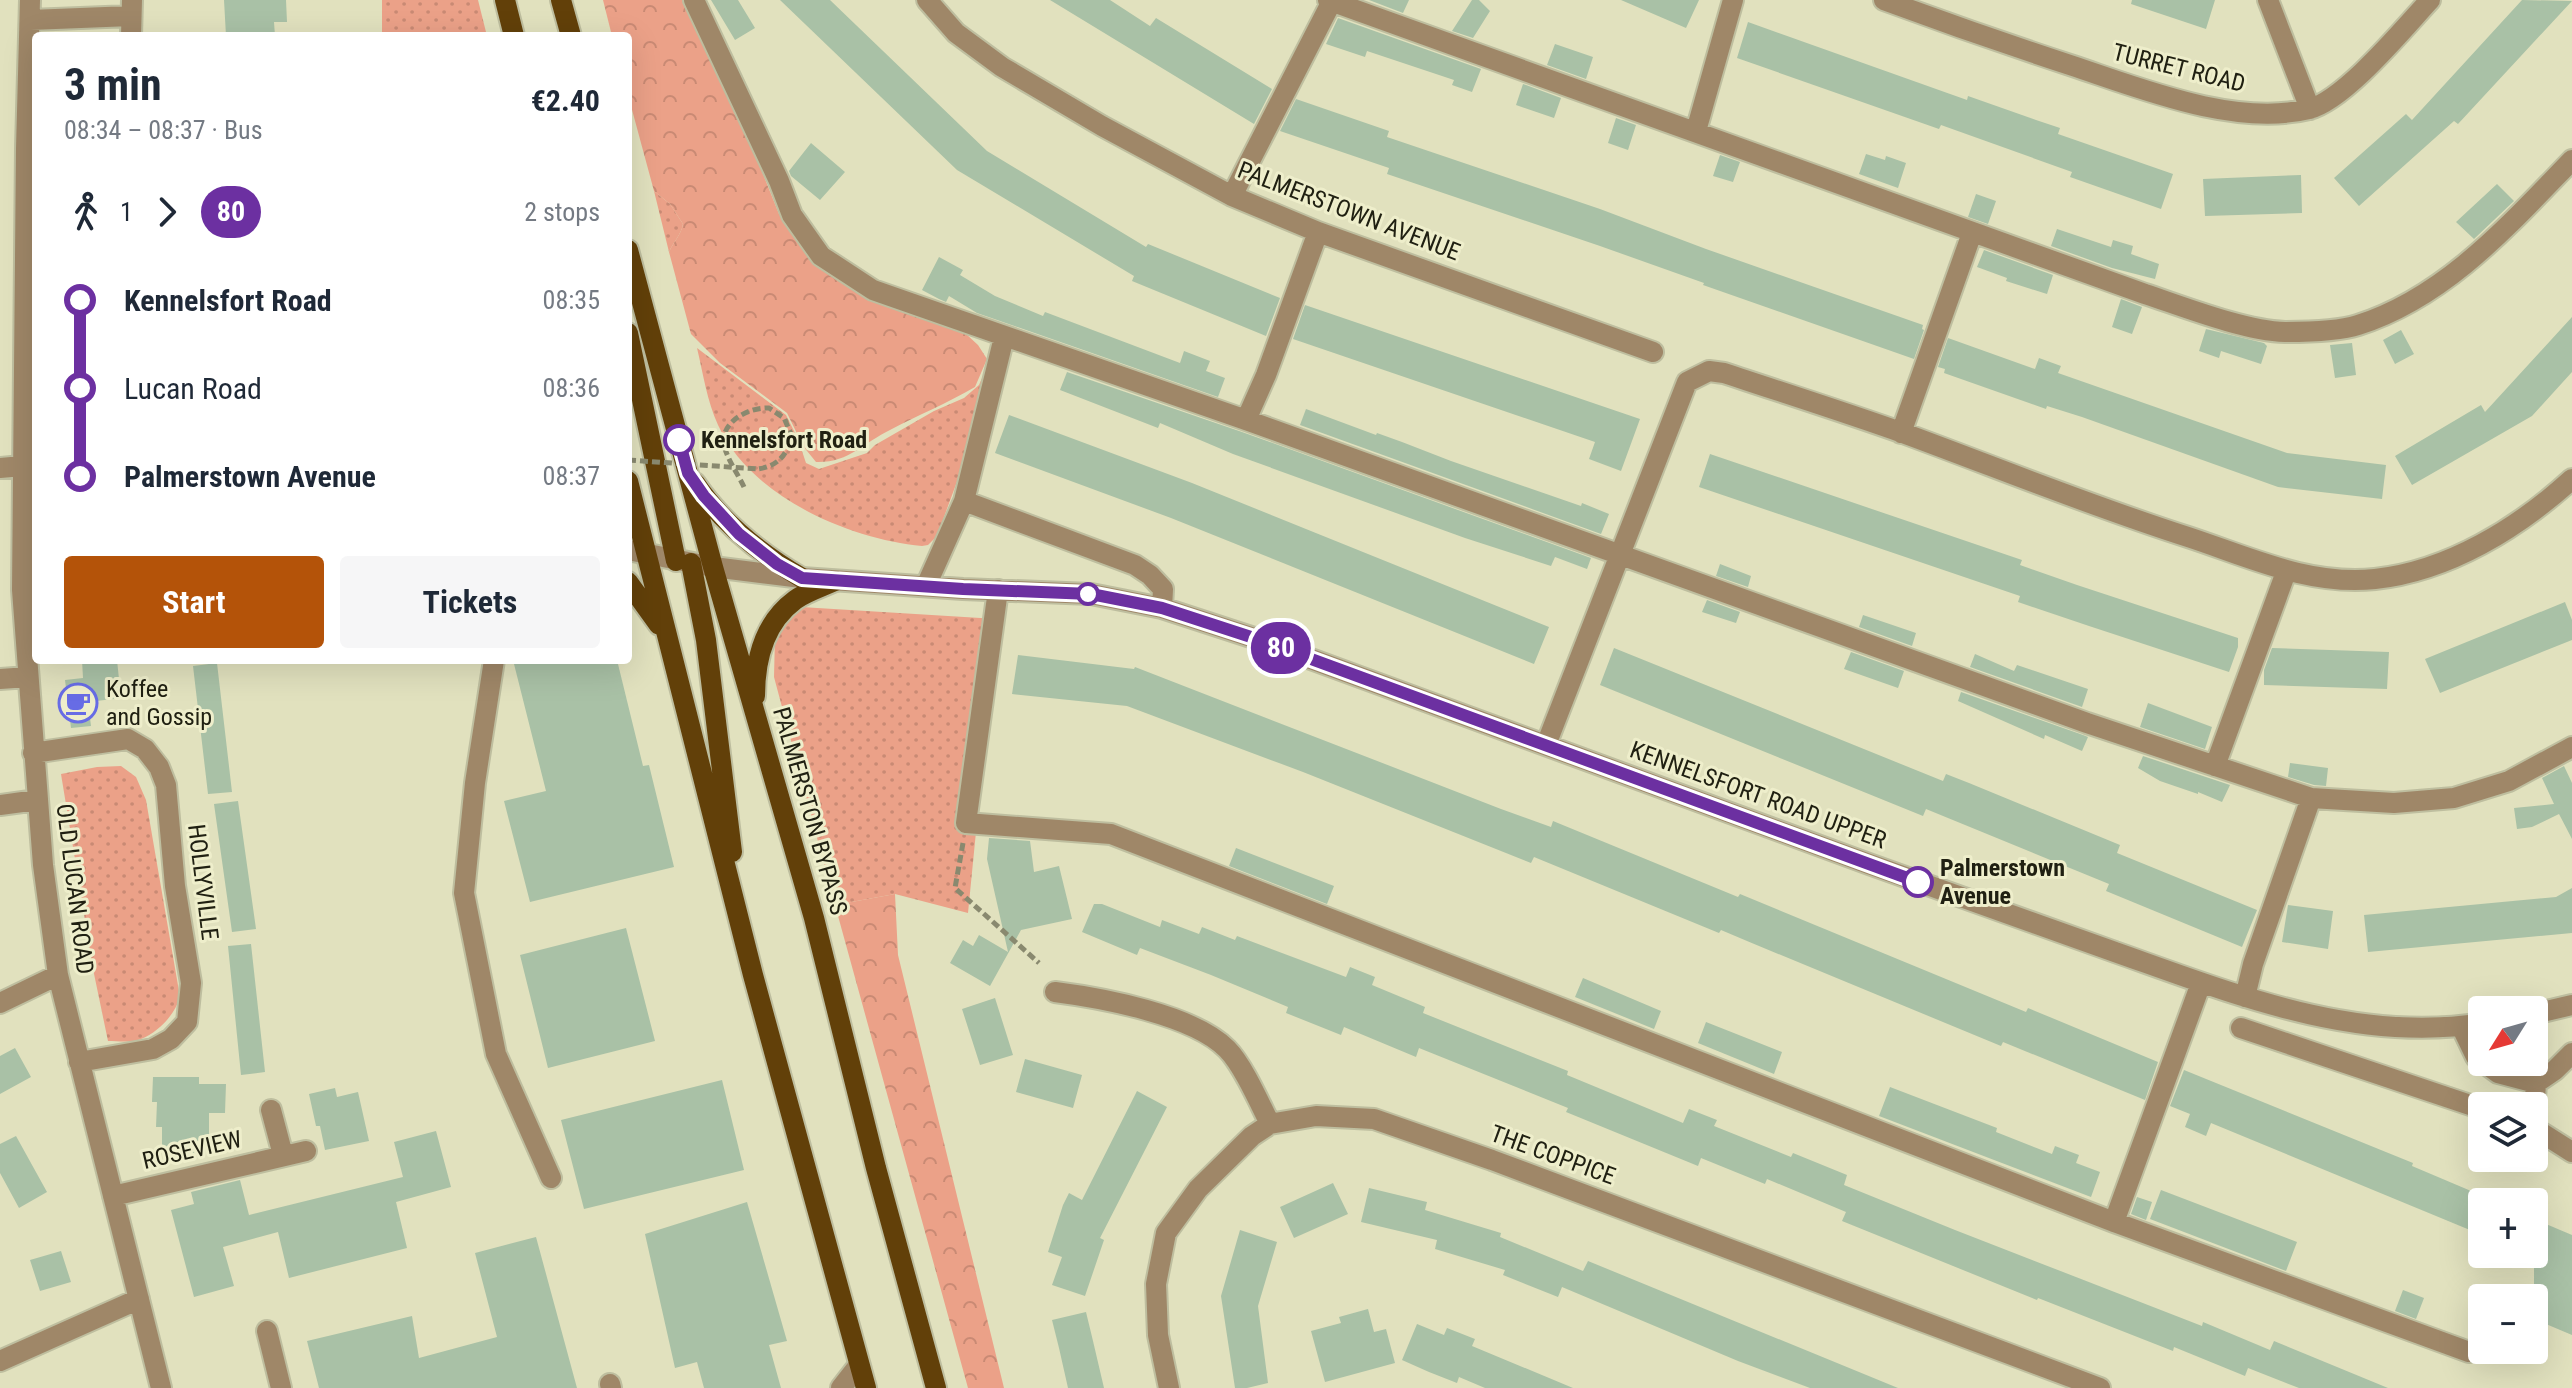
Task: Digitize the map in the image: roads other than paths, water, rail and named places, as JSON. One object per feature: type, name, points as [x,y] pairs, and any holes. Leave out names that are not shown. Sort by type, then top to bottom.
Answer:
[{"type":"main road","points":[[505,0],[513,32]]},
{"type":"main road","points":[[561,0],[570,32]]},
{"type":"main road","name":"PALMERSTON BYPASS","points":[[632,265],[713,567],[814,918],[876,1168],[936,1388]]},
{"type":"main road","points":[[632,349],[706,640],[742,931]]},
{"type":"main road","points":[[688,473],[704,496],[739,534],[777,564],[802,578]]},
{"type":"main road","points":[[632,513],[637,552],[670,642],[684,709],[742,931],[866,1388]]},
{"type":"main road","points":[[755,716],[755,673],[759,653],[773,623],[795,600],[835,581]]},
{"type":"main road","points":[[632,587],[670,642]]},
{"type":"street","points":[[694,0],[792,215],[821,256],[873,290],[2311,798],[2394,803],[2454,798],[2509,781],[2572,747]]},
{"type":"street","name":"PALMERSTOWN AVENUE","points":[[927,0],[956,33],[1002,67],[1102,126],[1232,196],[1318,232],[1653,352]]},
{"type":"street","points":[[1696,131],[1733,0]]},
{"type":"street","name":"TURRET ROAD","points":[[1884,0],[2002,43],[2199,105],[2254,113],[2310,109],[2330,100],[2370,64],[2430,0]]},
{"type":"street","points":[[2268,0],[2310,109]]},
{"type":"street","points":[[1232,196],[1330,1],[2145,294],[2231,322],[2284,332],[2355,326],[2396,310],[2440,283],[2496,238],[2572,160]]},
{"type":"street","points":[[30,10],[132,17]]},
{"type":"street","name":"OLD LUCAN ROAD","points":[[30,10],[30,440],[22,466],[22,590],[37,800],[49,924],[58,975],[161,1388]]},
{"type":"street","points":[[1246,420],[1266,375],[1318,232]]},
{"type":"street","points":[[1901,433],[1972,233]]},
{"type":"street","points":[[926,586],[964,501],[1004,337]]},
{"type":"street","points":[[1546,745],[1687,382],[1709,371],[1724,373],[1901,433],[2096,508],[2286,572],[2344,580],[2376,579],[2415,571],[2453,558],[2507,531],[2542,507],[2572,479]]},
{"type":"street","points":[[0,468],[22,466]]},
{"type":"street","points":[[964,501],[1135,565],[1163,589],[1162,608]]},
{"type":"street","name":"KENNELSFORT ROAD UPPER","points":[[637,552],[713,567],[802,578],[1091,594],[1162,608],[2201,983],[2298,1011],[2374,1026],[2468,1025]]},
{"type":"street","points":[[2215,766],[2286,572]]},
{"type":"street","points":[[998,590],[966,823],[1111,834],[2114,1222],[2468,1352]]},
{"type":"street","points":[[493,664],[475,783],[464,893],[496,1054],[551,1178]]},
{"type":"street","points":[[0,679],[28,677]]},
{"type":"street","name":"HOLLYVILLE","points":[[33,753],[128,739],[145,749],[159,767],[166,785],[175,886],[191,983],[187,1022],[171,1039],[153,1049],[79,1062]]},
{"type":"street","points":[[2245,997],[2253,964],[2311,798]]},
{"type":"street","points":[[0,805],[37,800]]},
{"type":"street","points":[[0,1003],[58,975]]},
{"type":"street","points":[[2114,1222],[2201,983]]},
{"type":"street","points":[[1055,992],[1120,1003],[1194,1026],[1228,1050],[1270,1124]]},
{"type":"street","points":[[2548,1011],[2572,1005]]},
{"type":"street","points":[[2461,1026],[2468,1040]]},
{"type":"street","points":[[2241,1028],[2468,1104]]},
{"type":"street","points":[[2509,1076],[2536,1083],[2572,1053]]},
{"type":"street","points":[[2535,1092],[2536,1083]]},
{"type":"street","name":"ROSEVIEW","points":[[271,1110],[283,1155]]},
{"type":"street","name":"THE COPPICE","points":[[1169,1388],[1158,1335],[1156,1284],[1166,1233],[1198,1189],[1252,1136],[1270,1124],[1316,1116],[1374,1119],[1492,1160],[2100,1388]]},
{"type":"street","points":[[2548,1137],[2572,1152]]},
{"type":"street","name":"ROSEVIEW","points":[[113,1196],[306,1151]]},
{"type":"street","points":[[0,1361],[139,1299]]},
{"type":"street","points":[[267,1331],[281,1388]]},
{"type":"street","points":[[841,1388],[859,1365]]},
{"type":"place","name":"Kennelsfort Road","points":[[679,440]]},
{"type":"place","name":"Koffee and Gossip","points":[[78,703]]},
{"type":"place","name":"Palmerstown Avenue","points":[[1918,882]]}]
